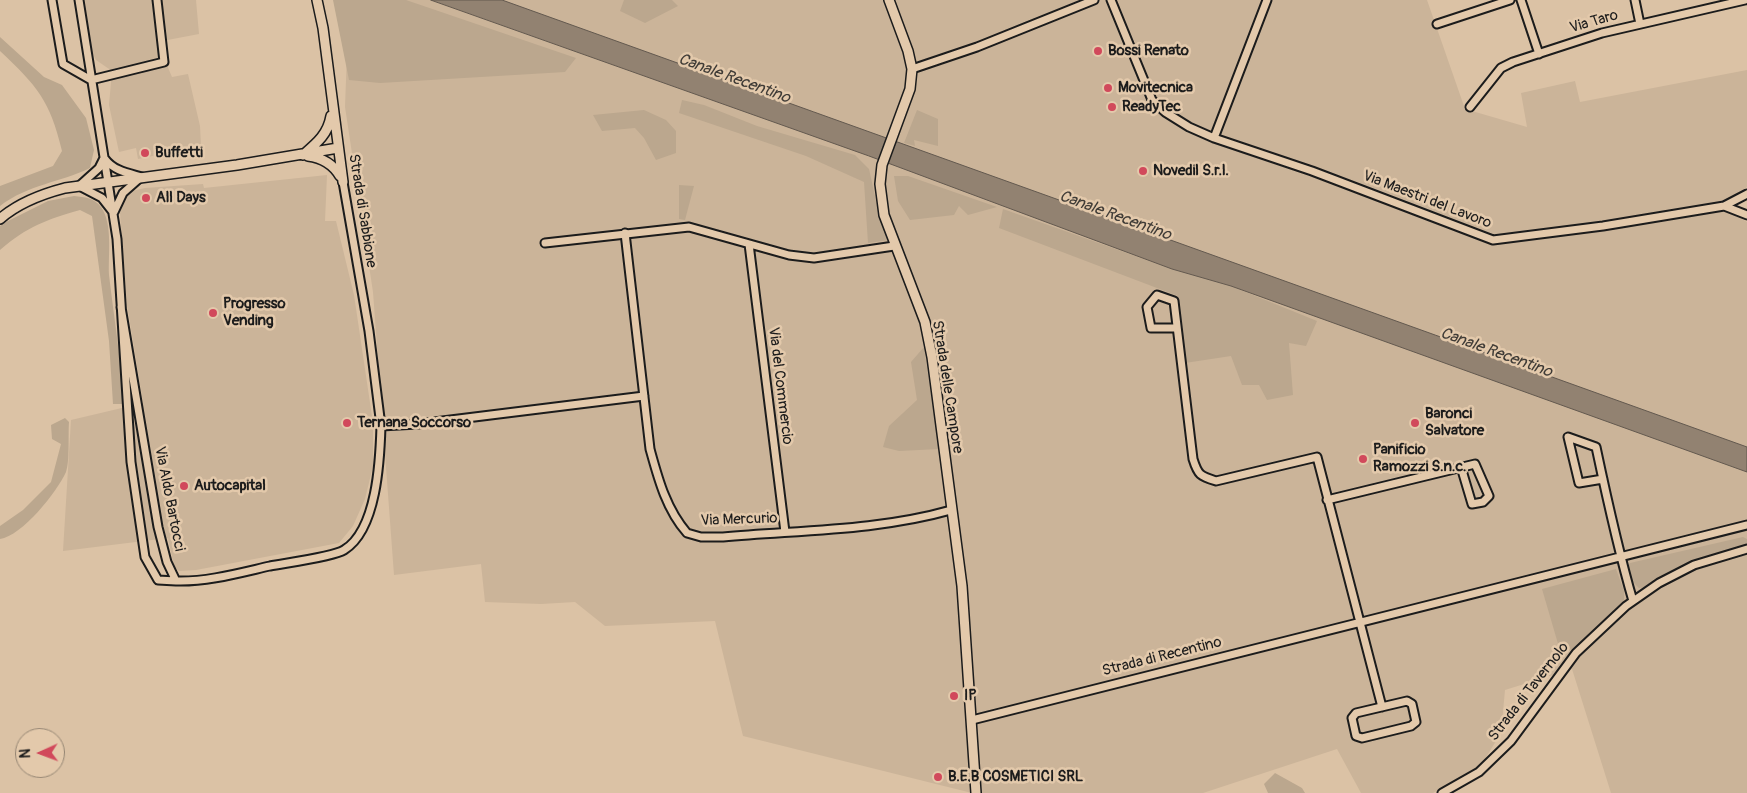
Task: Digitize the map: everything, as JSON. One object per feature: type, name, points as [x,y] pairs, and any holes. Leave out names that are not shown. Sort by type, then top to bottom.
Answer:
[{"type":"street","points":[[52,0],[63,64],[91,80],[164,62],[157,0]]},
{"type":"street","name":"Via Aldo Bartocci","points":[[79,0],[114,212],[131,462],[145,557],[158,580],[176,581],[167,562],[158,527],[121,307]]},
{"type":"street","name":"Strada di Sabbione","points":[[176,581],[232,574],[343,550],[361,530],[378,479],[381,426],[369,331],[343,182],[317,0]]},
{"type":"street","name":"Strada delle Campore","points":[[889,0],[908,50],[912,69],[910,89],[882,165],[880,184],[884,215],[894,246],[925,322],[932,358],[962,586],[976,793]]},
{"type":"street","points":[[912,69],[977,47],[1094,0]]},
{"type":"street","name":"Via Maestri del Lavoro","points":[[1111,0],[1152,100],[1165,112],[1189,127],[1214,138],[1312,171],[1493,240],[1602,226],[1724,206],[1747,194]]},
{"type":"street","points":[[1214,138],[1267,0]]},
{"type":"street","points":[[1436,24],[1510,0]]},
{"type":"street","points":[[1521,0],[1539,54]]},
{"type":"street","points":[[1635,0],[1640,24]]},
{"type":"street","name":"Via Taro","points":[[1470,107],[1501,68],[1577,40],[1745,0]]},
{"type":"street","points":[[303,155],[320,140],[329,128],[333,107]]},
{"type":"street","points":[[0,219],[25,202],[46,193],[79,186],[303,155],[338,148]]},
{"type":"street","points":[[303,155],[317,157],[335,167],[343,182]]},
{"type":"street","points":[[104,157],[110,166],[142,177]]},
{"type":"street","points":[[79,186],[99,168],[104,157]]},
{"type":"street","points":[[79,186],[102,198],[114,212],[123,193],[142,177]]},
{"type":"street","points":[[1724,206],[1747,216]]},
{"type":"street","points":[[545,243],[689,226],[789,255],[814,258],[894,246]]},
{"type":"street","name":"Via Mercurio","points":[[625,233],[650,449],[671,509],[686,533],[723,537],[865,526],[926,517],[951,510]]},
{"type":"street","name":"Via del Commercio","points":[[749,244],[784,532]]},
{"type":"street","points":[[1177,328],[1151,328],[1147,306],[1156,295],[1174,301],[1193,458],[1197,472],[1204,477],[1216,481],[1316,457],[1382,707]]},
{"type":"street","points":[[381,426],[418,424],[644,396]]},
{"type":"street","points":[[1603,478],[1579,483],[1568,437],[1596,447],[1603,478],[1620,558],[1633,601]]},
{"type":"street","points":[[1327,500],[1461,467],[1476,464],[1489,496],[1483,502],[1472,504],[1461,467]]},
{"type":"street","name":"Strada di Recentino","points":[[972,720],[1747,525]]},
{"type":"street","points":[[1739,528],[1747,531]]},
{"type":"street","name":"Strada di Tavernolo","points":[[1442,793],[1479,772],[1500,753],[1576,653],[1633,601],[1659,582],[1694,565],[1747,549]]},
{"type":"street","points":[[1407,701],[1412,704],[1416,722],[1411,726],[1362,738],[1356,736],[1352,718],[1356,713],[1382,707],[1407,701]]},
{"type":"shaded area","points":[[85,0],[196,0],[199,34],[157,42],[172,77],[188,74],[200,126],[201,146],[138,159],[136,148],[119,152],[109,105],[112,71],[96,60],[90,48]]},
{"type":"shaded area","points":[[333,0],[406,0],[576,58],[565,72],[380,83],[349,80]]},
{"type":"shaded area","points":[[349,0],[1427,0],[1465,109],[1527,127],[1521,93],[1575,81],[1580,102],[1747,70],[1747,187],[1720,206],[1747,222],[1747,793],[1611,793],[1572,669],[1505,690],[1501,733],[1483,762],[1466,776],[1433,793],[1361,793],[1337,749],[1203,793],[972,793],[743,736],[715,621],[605,626],[575,602],[541,604],[485,602],[481,564],[394,575],[373,292],[345,107]]},
{"type":"shaded area","points":[[431,0],[502,0],[1747,447],[1747,472],[1231,286],[1172,269],[869,156]]},
{"type":"shaded area","points":[[624,0],[672,0],[678,6],[645,23],[620,11]]},
{"type":"shaded area","points":[[0,37],[44,77],[62,85],[86,118],[94,150],[90,168],[33,188],[0,206],[0,186],[53,166],[62,151],[47,106],[24,74],[0,51]]},
{"type":"shaded area","points":[[682,100],[704,105],[757,126],[855,155],[869,169],[878,210],[889,240],[868,243],[864,182],[806,156],[679,113]]},
{"type":"shaded area","points":[[644,110],[666,120],[676,131],[676,153],[656,160],[644,138],[635,128],[602,131],[593,115]]},
{"type":"shaded area","points":[[917,110],[938,119],[938,146],[914,140],[915,146],[904,143]]},
{"type":"shaded area","points":[[327,175],[325,221],[336,221],[354,295],[373,423],[373,466],[365,499],[353,526],[339,543],[196,570],[179,571],[174,567],[168,538],[63,551],[71,420],[143,403],[127,305],[120,213],[128,192],[145,188],[203,184],[204,188]]},
{"type":"shaded area","points":[[894,176],[908,176],[997,207],[968,215],[959,206],[954,215],[910,220],[898,201]]},
{"type":"shaded area","points":[[679,185],[694,186],[685,220],[679,219]]},
{"type":"shaded area","points":[[74,196],[92,200],[101,207],[109,230],[109,275],[124,404],[113,404],[109,341],[92,216],[80,210],[47,221],[29,229],[0,250],[0,226],[4,223],[48,201]]},
{"type":"shaded area","points":[[1003,209],[1172,269],[1231,286],[1317,321],[1306,346],[1289,343],[1293,395],[1267,400],[1259,385],[1242,385],[1231,356],[1185,363],[1178,296],[999,228]]},
{"type":"shaded area","points":[[924,347],[939,449],[899,451],[883,447],[889,426],[917,400],[911,362]]},
{"type":"shaded area","points":[[65,418],[69,422],[66,472],[38,512],[18,530],[0,539],[0,526],[23,510],[51,482],[61,444],[52,439],[51,425]]},
{"type":"shaded area","points":[[1743,537],[1747,539],[1747,545],[1692,564],[1646,587],[1639,588],[1629,578],[1626,569],[1630,563]]},
{"type":"shaded area","points":[[1616,569],[1624,591],[1624,600],[1576,647],[1561,654],[1542,589]]},
{"type":"shaded area","points":[[1275,773],[1302,788],[1305,793],[1268,793],[1264,784]]},
{"type":"place","name":"Bossi Renato","points":[[1098,51]]},
{"type":"place","name":"Movitecnica","points":[[1108,88]]},
{"type":"place","name":"ReadyTec","points":[[1112,107]]},
{"type":"place","name":"Buffetti","points":[[145,153]]},
{"type":"place","name":"Novedil S.r.l.","points":[[1143,171]]},
{"type":"place","name":"All Days","points":[[146,198]]},
{"type":"place","name":"Progresso Vending","points":[[213,313]]},
{"type":"place","name":"Ternana Soccorso","points":[[347,423]]},
{"type":"place","name":"Baronci Salvatore","points":[[1415,423]]},
{"type":"place","name":"Panificio Ramozzi S.n.c.","points":[[1363,459]]},
{"type":"place","name":"Autocapital","points":[[184,486]]},
{"type":"place","name":"IP","points":[[954,696]]},
{"type":"place","name":"B.E.B COSMETICI SRL","points":[[938,777]]},
{"type":"water label","name":"Canale Recentino","points":[[734,79]]},
{"type":"water label","name":"Canale Recentino","points":[[1115,216]]},
{"type":"water label","name":"Canale Recentino","points":[[1496,353]]}]
